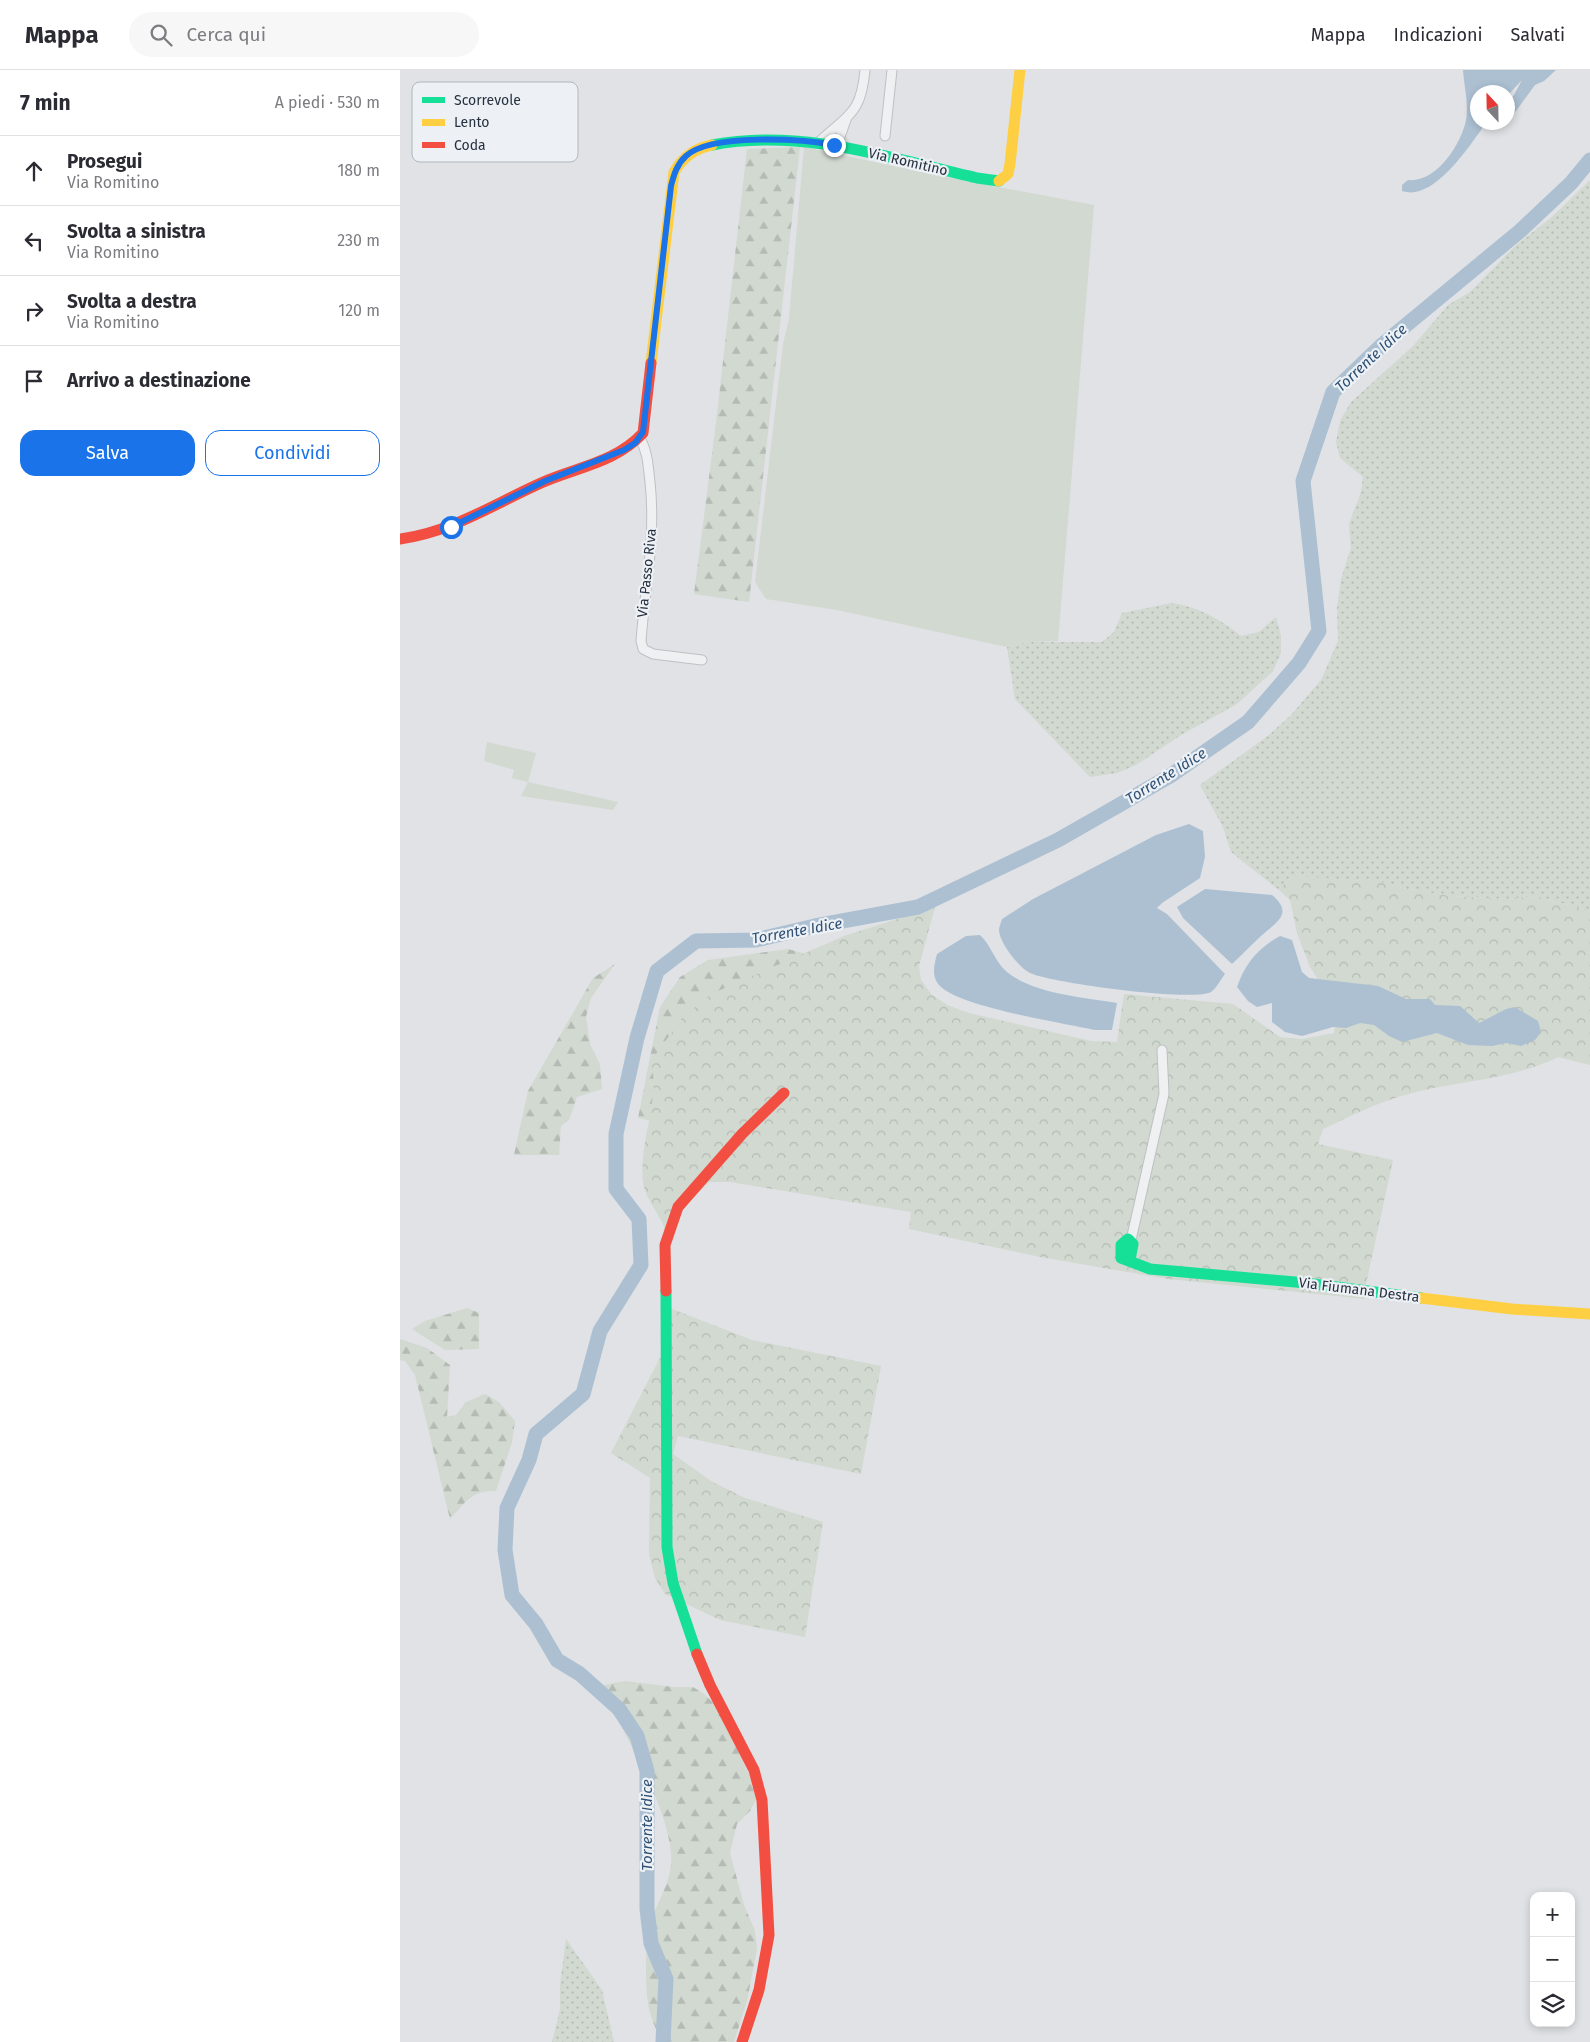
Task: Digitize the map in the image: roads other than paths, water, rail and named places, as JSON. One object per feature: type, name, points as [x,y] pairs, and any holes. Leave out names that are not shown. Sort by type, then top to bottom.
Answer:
[{"type":"street","points":[[819,142],[846,120],[855,109],[863,93],[865,70]]},
{"type":"street","points":[[885,136],[892,70]]},
{"type":"street","name":"Via Romitino","points":[[639,438],[643,432],[646,418],[674,172],[688,154],[711,144],[796,140],[819,142],[977,178],[999,181],[1008,174],[1010,164],[1020,70]]},
{"type":"street","points":[[837,146],[846,120]]},
{"type":"street","points":[[400,539],[427,535],[451,527],[545,481],[609,458],[635,443],[639,438]]},
{"type":"street","name":"Via Passo Riva","points":[[639,438],[648,458],[653,513],[651,563],[641,641],[643,649],[653,654],[702,660]]},
{"type":"street","name":"Via Fiumana Destra","points":[[1162,1050],[1164,1094],[1131,1240],[1133,1250],[1130,1260],[1134,1265],[1171,1272],[1306,1283],[1512,1309],[1570,1310],[1590,1314]]},
{"type":"street","points":[[742,2042],[759,1990],[768,1935],[762,1800],[754,1770],[710,1685],[688,1633],[673,1582],[667,1537],[665,1451],[668,1366],[666,1245],[669,1229],[678,1207],[742,1134],[784,1093]]},
{"type":"water","points":[[1463,70],[1556,70],[1544,81],[1535,85],[1515,112],[1515,93],[1522,80],[1515,88],[1515,85],[1470,85],[1470,130],[1481,130],[1461,157],[1438,180],[1426,188],[1414,192],[1402,191],[1402,185],[1408,180],[1428,175],[1437,169],[1453,151],[1466,120],[1467,102]]},
{"type":"water","points":[[1189,824],[1203,831],[1205,857],[1200,878],[1157,908],[1167,914],[1225,974],[1211,992],[1178,995],[1065,982],[1030,973],[1010,954],[1000,935],[999,929],[1002,919],[1033,899],[1156,835]]},
{"type":"water","points":[[1205,889],[1272,895],[1279,902],[1282,913],[1277,922],[1232,964],[1183,918],[1177,907]]},
{"type":"water","points":[[980,935],[1003,968],[1018,979],[1059,994],[1117,1003],[1112,1030],[1095,1030],[1037,1019],[968,1001],[951,994],[940,986],[935,979],[934,967],[937,954],[966,936]]},
{"type":"water","points":[[1280,936],[1292,940],[1302,972],[1309,978],[1378,986],[1406,999],[1430,999],[1435,1005],[1460,1006],[1479,1023],[1506,1009],[1515,1007],[1538,1021],[1541,1032],[1535,1040],[1521,1046],[1507,1043],[1492,1046],[1468,1045],[1437,1033],[1402,1042],[1389,1036],[1374,1025],[1360,1023],[1346,1028],[1333,1027],[1302,1036],[1285,1032],[1272,1022],[1272,1003],[1257,1007],[1248,1001],[1237,987],[1253,957]]},
{"type":"waterway","name":"Torrente Idice","points":[[663,2042],[666,1979],[651,1943],[647,1909],[647,1771],[637,1736],[619,1709],[580,1674],[557,1660],[536,1624],[512,1595],[505,1550],[507,1508],[529,1460],[536,1434],[583,1394],[600,1331],[641,1265],[639,1219],[616,1189],[616,1134],[637,1038],[657,971],[696,941],[756,940],[815,926],[918,907],[1058,840],[1170,776],[1248,722],[1299,663],[1319,631],[1303,481],[1333,392],[1382,345],[1520,231],[1571,183],[1590,160]]}]
